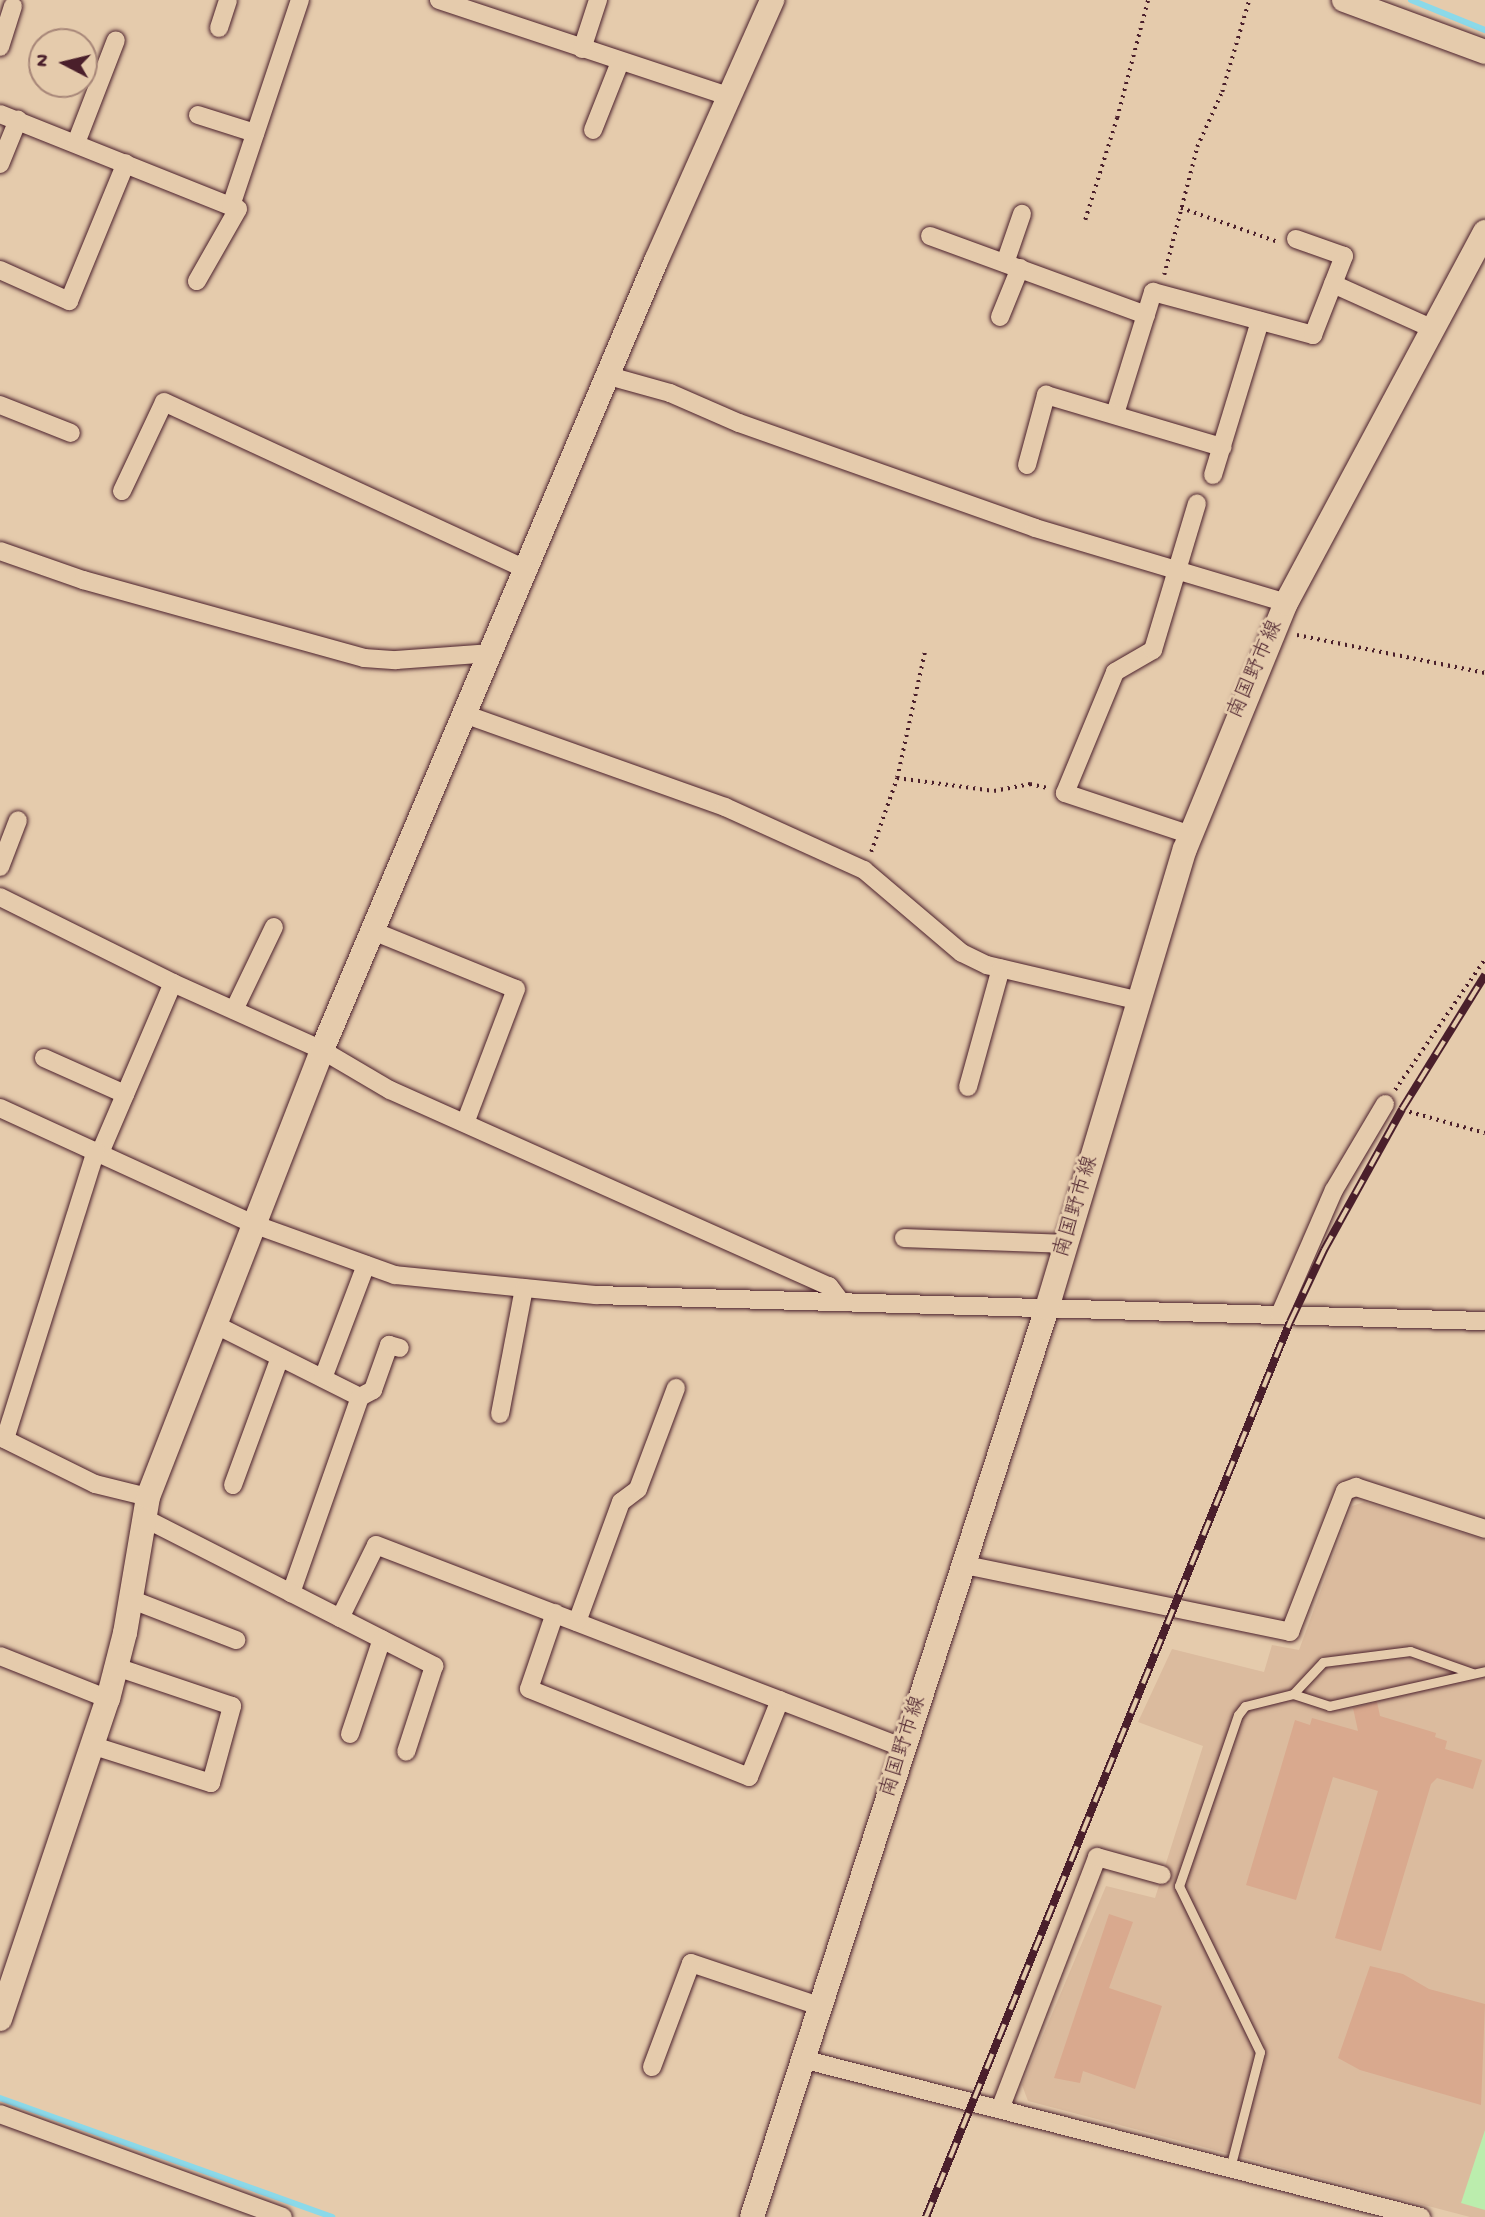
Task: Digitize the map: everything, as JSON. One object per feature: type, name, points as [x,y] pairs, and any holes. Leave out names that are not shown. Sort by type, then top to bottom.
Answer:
[{"type":"main road","points":[[0,2020],[108,1699],[146,1508],[322,1050],[772,0]]},
{"type":"main road","points":[[1344,0],[1485,52]]},
{"type":"main road","name":"南国野市線","points":[[752,2217],[1047,1308],[1191,835],[1286,603],[1485,232]]},
{"type":"street","points":[[219,28],[229,0]]},
{"type":"street","points":[[231,206],[300,0]]},
{"type":"street","points":[[439,0],[730,97]]},
{"type":"street","points":[[582,49],[598,0]]},
{"type":"street","points":[[0,47],[13,6]]},
{"type":"street","points":[[76,143],[116,40]]},
{"type":"street","points":[[593,130],[620,62]]},
{"type":"street","points":[[0,114],[238,209],[197,281]]},
{"type":"street","points":[[198,115],[255,133]]},
{"type":"street","points":[[0,164],[19,120]]},
{"type":"street","points":[[0,270],[69,301],[126,163]]},
{"type":"street","points":[[1000,317],[1022,214]]},
{"type":"street","points":[[930,236],[1146,315]]},
{"type":"street","points":[[1115,414],[1153,292],[1313,335],[1344,256],[1296,239]]},
{"type":"street","points":[[1333,284],[1433,329]]},
{"type":"street","points":[[1213,475],[1260,321]]},
{"type":"street","points":[[609,376],[670,393],[925,491],[1286,603]]},
{"type":"street","points":[[1027,465],[1046,395],[1222,447]]},
{"type":"street","points":[[121,491],[164,402],[527,570]]},
{"type":"street","points":[[0,405],[71,433]]},
{"type":"street","points":[[1191,835],[1065,793],[1115,672],[1153,650],[1179,571],[1197,503]]},
{"type":"street","points":[[0,551],[83,580],[364,657],[396,660],[492,653]]},
{"type":"street","points":[[467,715],[725,807],[864,870],[962,953],[1001,968],[1140,1000]]},
{"type":"street","points":[[0,867],[19,820]]},
{"type":"street","points":[[0,897],[173,983],[322,1050],[390,1090],[829,1286],[841,1302]]},
{"type":"street","points":[[234,1010],[274,927]]},
{"type":"street","points":[[373,931],[516,989],[465,1123]]},
{"type":"street","points":[[968,1087],[1001,968]]},
{"type":"street","points":[[173,983],[98,1152],[2,1438],[146,1508],[291,1593],[435,1666],[407,1752]]},
{"type":"street","points":[[44,1058],[125,1094]]},
{"type":"street","points":[[1280,1314],[1334,1190],[1385,1104]]},
{"type":"street","points":[[0,1108],[256,1225],[395,1275],[596,1295],[1485,1321]]},
{"type":"street","points":[[904,1238],[1067,1244]]},
{"type":"street","points":[[323,1378],[366,1265]]},
{"type":"street","points":[[500,1414],[524,1288]]},
{"type":"street","points":[[216,1325],[359,1397]]},
{"type":"street","points":[[291,1593],[359,1397],[373,1390],[389,1345],[400,1348]]},
{"type":"street","points":[[233,1485],[279,1357]]},
{"type":"street","points":[[577,1622],[621,1502],[638,1489],[676,1388]]},
{"type":"street","points":[[965,1565],[1290,1632],[1345,1491],[1356,1487],[1485,1529]]},
{"type":"street","points":[[340,1618],[376,1545],[904,1748]]},
{"type":"street","points":[[130,1599],[236,1640]]},
{"type":"street","points":[[555,1613],[529,1689],[750,1777],[780,1700]]},
{"type":"street","points":[[350,1734],[382,1639]]},
{"type":"street","points":[[0,1656],[108,1699]]},
{"type":"street","points":[[91,1745],[211,1783],[232,1706],[116,1667]]},
{"type":"street","points":[[1000,2109],[1097,1857],[1162,1875]]},
{"type":"street","points":[[652,2067],[691,1963],[819,2007]]},
{"type":"street","points":[[802,2059],[1421,2217]]},
{"type":"street","points":[[0,2114],[283,2217]]},
{"type":"lane","points":[[1293,1694],[1323,1662],[1410,1651],[1474,1673]]},
{"type":"lane","points":[[1230,2168],[1260,2052],[1179,1886],[1238,1715],[1245,1706],[1293,1694],[1329,1706],[1485,1671]]},
{"type":"lane","points":[[1162,1875],[1181,1881]]},
{"type":"path","points":[[1085,220],[1118,118],[1148,0]]},
{"type":"path","points":[[1159,294],[1181,208],[1249,0]]},
{"type":"path","points":[[1181,208],[1290,247],[1296,239]]},
{"type":"path","points":[[1274,631],[1485,673]]},
{"type":"path","points":[[864,870],[897,778],[925,651]]},
{"type":"path","points":[[897,778],[994,791],[1030,784],[1065,793]]},
{"type":"path","points":[[1485,959],[1385,1104],[1485,1133]]},
{"type":"shaded area","points":[[1364,1502],[1485,1540],[1485,2217],[1470,2217],[1028,2101],[1022,2085],[1106,1886],[1155,1898],[1203,1746],[1138,1722],[1172,1649],[1264,1672],[1272,1645],[1299,1650],[1352,1506]]},
{"type":"green space","points":[[1485,2130],[1485,2210],[1461,2203]]},
{"type":"building","points":[[1377,1702],[1380,1716],[1436,1733],[1435,1737],[1447,1741],[1445,1749],[1482,1760],[1473,1789],[1437,1778],[1431,1784],[1381,1951],[1335,1938],[1378,1791],[1333,1777],[1296,1900],[1246,1885],[1295,1720],[1310,1725],[1312,1718],[1358,1731],[1353,1708]]},
{"type":"building","points":[[1109,1914],[1133,1922],[1109,1988],[1162,2006],[1135,2089],[1083,2071],[1080,2083],[1054,2078]]},
{"type":"building","points":[[1370,1966],[1403,1974],[1429,1989],[1485,2004],[1481,2105],[1360,2070],[1338,2058]]},
{"type":"waterway","points":[[1411,0],[1485,30]]},
{"type":"waterway","points":[[0,2098],[332,2217]]},
{"type":"railway","points":[[926,2217],[1290,1322],[1324,1250],[1402,1109],[1485,975]]}]
